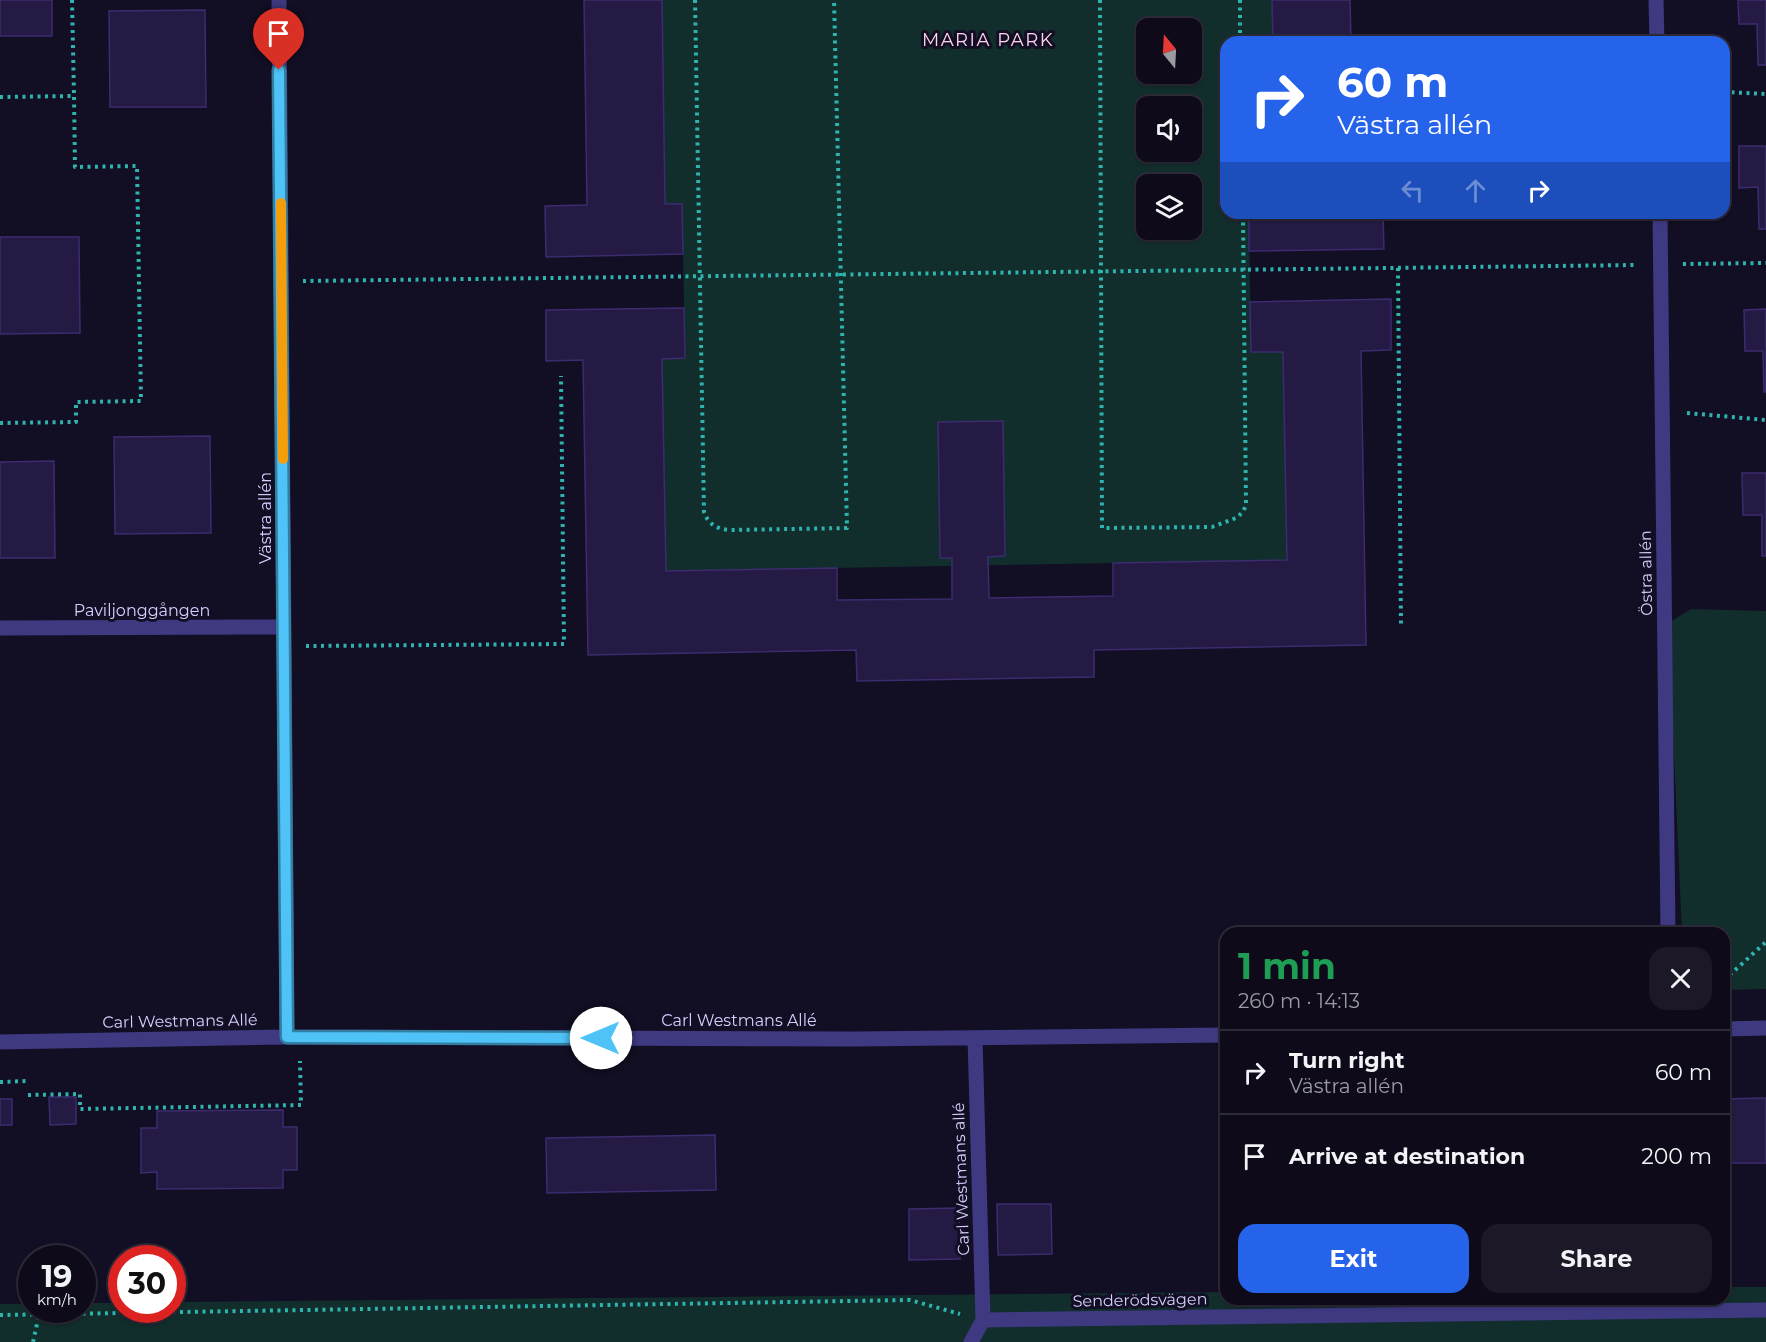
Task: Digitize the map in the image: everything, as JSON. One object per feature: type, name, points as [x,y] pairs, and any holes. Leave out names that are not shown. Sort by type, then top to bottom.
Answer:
[{"type":"street","name":"Västra allén","points":[[279,0],[284,646],[294,1037]]},
{"type":"street","points":[[1656,0],[1657,36]]},
{"type":"street","name":"Östra allén","points":[[1660,219],[1668,927]]},
{"type":"street","name":"Paviljonggången","points":[[0,628],[284,627]]},
{"type":"street","points":[[1730,1029],[1766,1028]]},
{"type":"street","name":"Carl Westmans Allé","points":[[0,1042],[294,1037],[975,1038],[1220,1035]]},
{"type":"street","name":"Carl Westmans allé","points":[[975,1038],[983,1320]]},
{"type":"street","name":"Senderödsvägen","points":[[983,1320],[1766,1310]]},
{"type":"street","points":[[970,1342],[983,1320]]},
{"type":"path","points":[[0,423],[76,422],[76,402],[141,401],[137,166],[75,168],[72,0]]},
{"type":"path","points":[[695,0],[704,512],[712,525],[719,530],[847,528],[834,0]]},
{"type":"path","points":[[1100,0],[1102,528],[1212,527],[1236,518],[1243,512],[1246,505],[1243,219]]},
{"type":"path","points":[[1240,0],[1240,36]]},
{"type":"path","points":[[1730,92],[1766,94]]},
{"type":"path","points":[[0,97],[74,96]]},
{"type":"path","points":[[281,281],[1766,263]]},
{"type":"path","points":[[1398,268],[1401,627]]},
{"type":"path","points":[[284,646],[564,644],[561,376]]},
{"type":"path","points":[[1662,411],[1766,420]]},
{"type":"path","points":[[1730,975],[1766,942]]},
{"type":"path","points":[[28,1095],[80,1094],[80,1109],[301,1105],[294,1037]]},
{"type":"path","points":[[0,1082],[28,1081]]},
{"type":"path","points":[[96,1314],[910,1300],[983,1320]]},
{"type":"path","points":[[0,1315],[18,1315]]},
{"type":"path","points":[[33,1342],[37,1323]]},
{"type":"green space","points":[[662,0],[1272,0],[1273,36],[1220,36],[1220,219],[1249,219],[1251,352],[1283,352],[1287,560],[666,571],[662,359],[685,358],[682,204],[665,204]]},
{"type":"green space","points":[[1691,609],[1766,611],[1766,989],[1730,990],[1730,927],[1682,927],[1668,623]]},
{"type":"green space","points":[[1730,1287],[1766,1287],[1766,1342],[0,1342],[0,1304],[18,1304],[18,1323],[96,1323],[96,1303],[108,1303],[108,1323],[186,1323],[186,1302],[1220,1292],[1220,1305],[1730,1305]]},
{"type":"building","points":[[0,0],[52,0],[52,36],[0,36]]},
{"type":"building","points":[[584,0],[662,0],[665,204],[682,204],[683,254],[546,257],[545,206],[587,205]]},
{"type":"building","points":[[1272,0],[1350,0],[1351,36],[1273,36]]},
{"type":"building","points":[[1738,0],[1766,0],[1766,65],[1758,65],[1757,24],[1739,24]]},
{"type":"building","points":[[205,10],[206,107],[110,107],[109,11]]},
{"type":"building","points":[[1739,146],[1766,146],[1766,229],[1759,229],[1758,187],[1739,188]]},
{"type":"building","points":[[1249,219],[1383,219],[1384,249],[1249,251]]},
{"type":"building","points":[[0,237],[79,237],[80,333],[0,334]]},
{"type":"building","points":[[1391,299],[1391,350],[1361,351],[1366,645],[1094,650],[1094,677],[857,681],[856,650],[588,655],[583,360],[546,361],[546,310],[684,308],[685,358],[662,359],[666,571],[837,568],[837,600],[952,599],[952,558],[940,558],[938,422],[1003,421],[1005,556],[988,557],[989,598],[1113,596],[1113,563],[1287,560],[1283,352],[1251,352],[1250,302]]},
{"type":"building","points":[[1766,309],[1766,392],[1764,392],[1763,351],[1745,351],[1744,310]]},
{"type":"building","points":[[210,436],[211,533],[115,534],[114,437]]},
{"type":"building","points":[[54,461],[55,558],[0,558],[0,462]]},
{"type":"building","points":[[1742,473],[1766,473],[1766,556],[1762,556],[1762,515],[1743,515]]},
{"type":"building","points":[[49,1097],[76,1097],[76,1124],[50,1125]]},
{"type":"building","points":[[1766,1098],[1766,1163],[1730,1163],[1730,1099]]},
{"type":"building","points":[[0,1099],[12,1099],[12,1125],[0,1125]]},
{"type":"building","points":[[283,1110],[283,1127],[297,1127],[297,1170],[283,1170],[283,1188],[157,1189],[157,1172],[141,1173],[141,1128],[157,1128],[157,1111]]},
{"type":"building","points":[[715,1135],[716,1190],[547,1193],[546,1138]]},
{"type":"building","points":[[997,1204],[1051,1204],[1052,1254],[998,1255]]},
{"type":"building","points":[[959,1208],[960,1259],[909,1260],[909,1209]]},
{"type":"slow traffic","points":[[281,203],[283,459]]},
{"type":"district","name":"MARIA PARK","points":[[988,40]]},
{"type":"route","points":[[279,70],[287,1037],[601,1038]]}]
